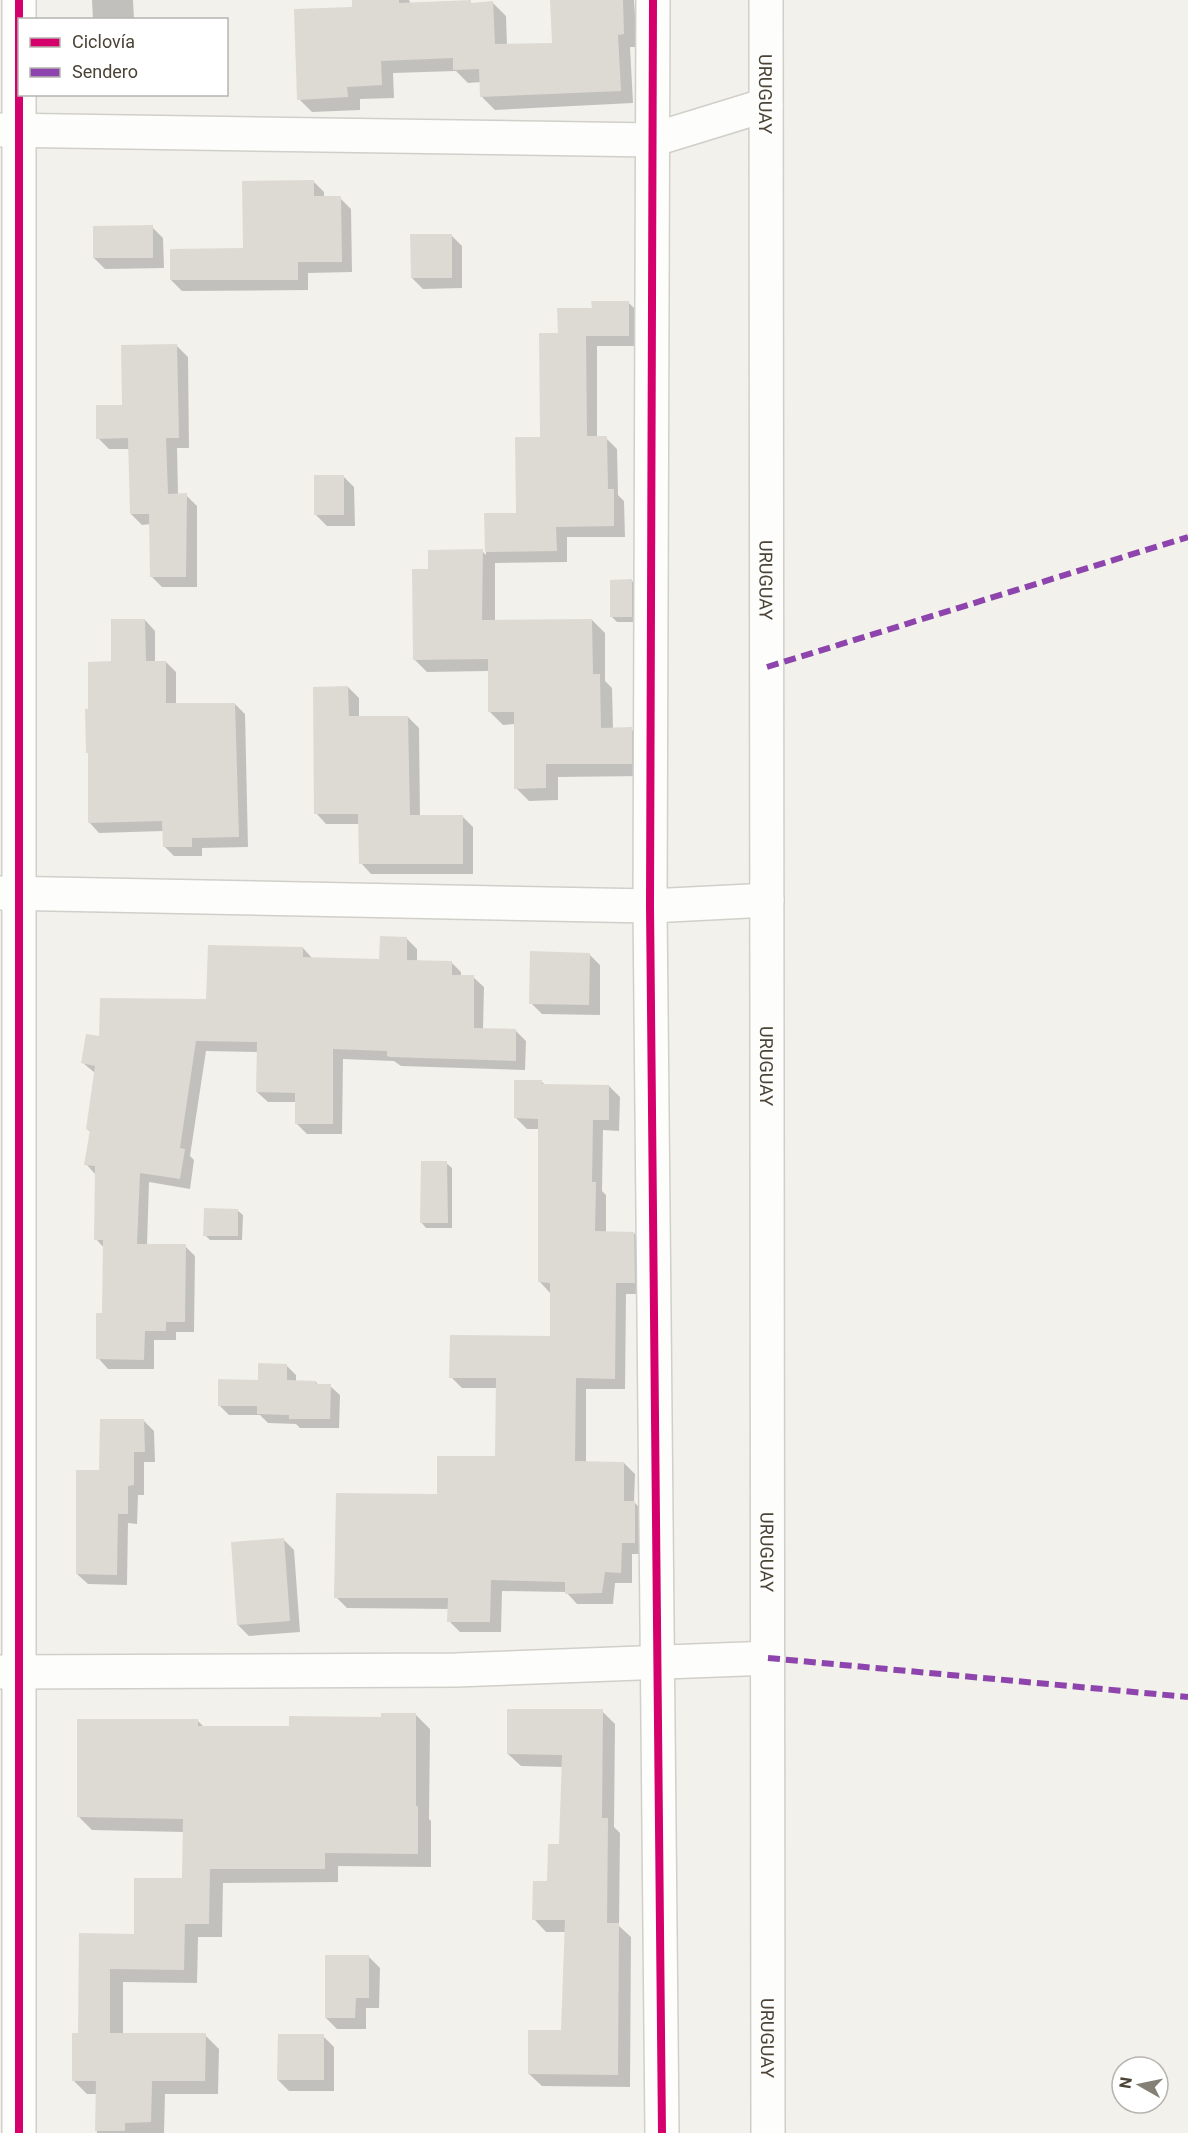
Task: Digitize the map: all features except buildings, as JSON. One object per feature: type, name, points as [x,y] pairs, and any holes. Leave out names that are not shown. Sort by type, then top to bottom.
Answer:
[{"type":"street","points":[[18,2133],[9,1672],[10,130],[19,0]]},
{"type":"street","points":[[653,0],[650,906],[662,2133]]},
{"type":"street","name":"URUGUAY","points":[[766,0],[768,2133]]},
{"type":"street","points":[[10,130],[652,140],[766,105]]},
{"type":"street","points":[[10,894],[650,906],[767,900]]},
{"type":"street","points":[[9,1672],[456,1670],[768,1658]]},
{"type":"marked path","points":[[767,667],[1188,537]]},
{"type":"marked path","points":[[768,1658],[1188,1697]]},
{"type":"cycle path","points":[[19,0],[19,18]]},
{"type":"cycle path","points":[[653,0],[650,906],[662,2133]]},
{"type":"cycle path","points":[[19,96],[19,2133]]}]
